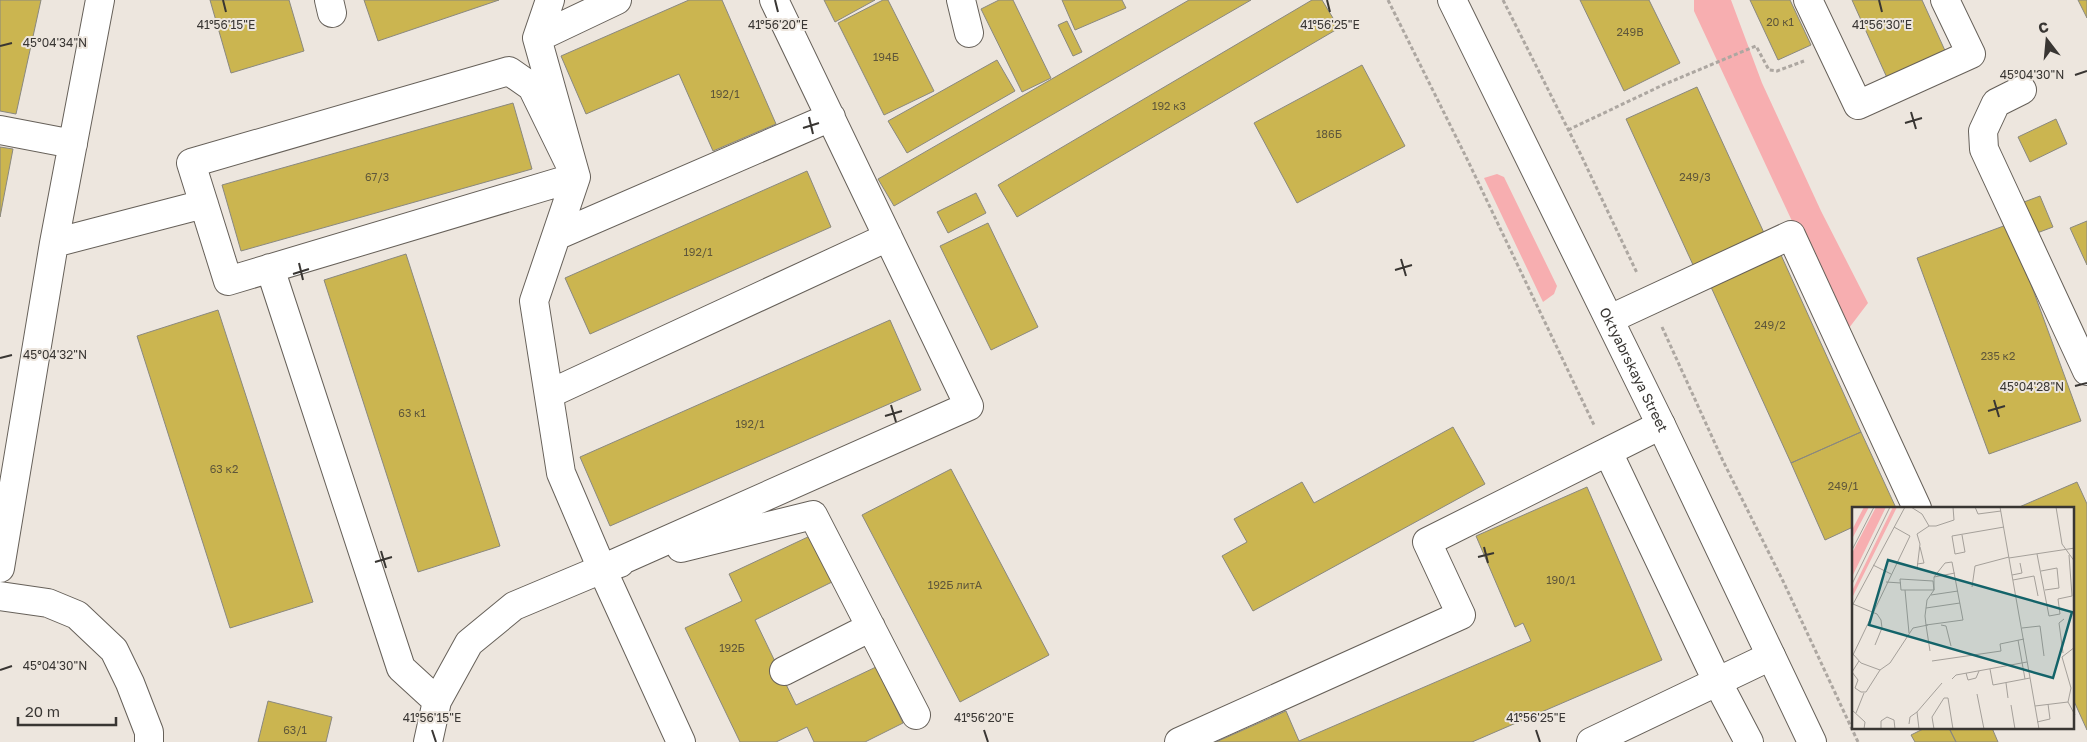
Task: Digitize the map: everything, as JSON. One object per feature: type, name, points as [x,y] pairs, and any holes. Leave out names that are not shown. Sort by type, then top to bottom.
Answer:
[{"type":"main road","points":[[0,568],[54,243],[100,0]]},
{"type":"main road","points":[[550,0],[537,38],[576,177],[534,301],[561,473],[602,569],[681,742]]},
{"type":"main road","points":[[537,38],[617,0]]},
{"type":"main road","points":[[428,742],[437,701],[469,643],[514,606],[602,569],[969,406],[774,0]]},
{"type":"main road","points":[[961,0],[969,33]]},
{"type":"main road","name":"Oktyabrskaya Street","points":[[1452,0],[1662,425],[1812,742]]},
{"type":"main road","points":[[1808,0],[1858,105],[1971,54],[1946,0]]},
{"type":"main road","points":[[509,70],[532,87],[576,177],[228,281],[191,163],[509,70]]},
{"type":"main road","points":[[2022,90],[1996,103],[1983,131],[1984,149],[2087,370]]},
{"type":"main road","points":[[556,236],[831,117]]},
{"type":"main road","points":[[0,130],[73,144]]},
{"type":"main road","points":[[54,243],[204,204]]},
{"type":"main road","points":[[1610,319],[1791,235],[1917,507]]},
{"type":"main road","points":[[549,394],[888,236]]},
{"type":"main road","points":[[270,268],[401,668],[437,701]]},
{"type":"main road","points":[[1179,742],[1461,615],[1427,542],[1662,425]]},
{"type":"main road","points":[[1608,452],[1717,681],[1750,742]]},
{"type":"main road","points":[[602,569],[813,515],[916,715]]},
{"type":"main road","points":[[0,596],[48,603],[77,615],[114,650],[149,732],[149,742]]},
{"type":"main road","points":[[784,671],[871,627]]},
{"type":"main road","points":[[1591,742],[1771,656]]},
{"type":"path","points":[[1388,0],[1608,452]]},
{"type":"path","points":[[1503,0],[1650,300],[1724,461],[1783,581],[1852,729]]},
{"type":"path","points":[[1568,130],[1665,84],[1756,46],[1769,70],[1777,72],[1807,60]]},
{"type":"path","points":[[1852,730],[1858,742]]},
{"type":"shaded area","points":[[1694,0],[1731,0],[1762,83],[1821,211],[1868,303],[1849,328],[1812,264],[1694,11]]},
{"type":"shaded area","points":[[1497,174],[1504,177],[1557,286],[1554,294],[1543,302],[1484,178]]},
{"type":"building","points":[[0,0],[41,0],[16,114],[0,111]]},
{"type":"building","points":[[210,0],[289,0],[304,51],[231,73]]},
{"type":"building","points":[[364,0],[499,0],[378,41]]},
{"type":"building","points":[[689,0],[722,0],[776,124],[713,151],[679,74],[586,114],[561,56]]},
{"type":"building","points":[[824,0],[875,0],[835,22]]},
{"type":"building","points":[[883,0],[888,0],[934,91],[884,115],[838,23]]},
{"type":"building","points":[[999,0],[1013,0],[1051,78],[1022,92],[981,9]]},
{"type":"building","points":[[1062,0],[1122,0],[1126,8],[1075,30]]},
{"type":"building","points":[[1189,0],[1251,0],[894,206],[878,179]]},
{"type":"building","points":[[1312,0],[1322,0],[1339,28],[1017,217],[998,185]]},
{"type":"building","points":[[1580,0],[1649,0],[1680,63],[1624,91]]},
{"type":"building","points":[[1750,0],[1790,0],[1811,45],[1778,60]]},
{"type":"building","points":[[1852,0],[1922,0],[1947,55],[1888,80]]},
{"type":"building","points":[[2078,0],[2087,0],[2087,18]]},
{"type":"building","points":[[1067,21],[1082,52],[1073,56],[1058,25]]},
{"type":"building","points":[[997,60],[1015,91],[907,153],[888,121]]},
{"type":"building","points":[[1362,65],[1405,146],[1297,203],[1254,123]]},
{"type":"building","points":[[1697,87],[1765,235],[1694,267],[1626,119]]},
{"type":"building","points":[[513,103],[532,169],[241,251],[222,185]]},
{"type":"building","points":[[2056,119],[2067,144],[2030,162],[2018,137]]},
{"type":"building","points":[[0,147],[13,149],[0,217]]},
{"type":"building","points":[[807,171],[831,227],[590,334],[565,278]]},
{"type":"building","points":[[976,193],[986,213],[948,233],[937,212]]},
{"type":"building","points":[[2040,196],[2053,227],[2029,236],[2016,205]]},
{"type":"building","points":[[2087,221],[2087,265],[2070,228]]},
{"type":"building","points":[[988,223],[1038,327],[991,350],[940,246]]},
{"type":"building","points":[[2009,224],[2081,421],[1989,454],[1917,258]]},
{"type":"building","points":[[406,254],[500,546],[418,572],[324,280]]},
{"type":"building","points":[[1781,255],[1861,432],[1791,463],[1711,287]]},
{"type":"building","points":[[218,310],[313,602],[230,628],[137,336]]},
{"type":"building","points":[[890,320],[921,390],[610,526],[580,457]]},
{"type":"building","points":[[1453,427],[1485,484],[1253,611],[1222,556],[1247,542],[1234,519],[1302,482],[1314,503]]},
{"type":"building","points":[[1861,432],[1896,507],[1852,507],[1852,527],[1825,540],[1791,463]]},
{"type":"building","points":[[951,469],[1049,655],[960,702],[862,515]]},
{"type":"building","points":[[2077,482],[2087,504],[2087,730],[2074,701],[2074,507],[2019,507]]},
{"type":"building","points":[[1587,487],[1662,660],[1472,742],[1216,742],[1286,711],[1299,741],[1531,641],[1523,623],[1515,627],[1476,536]]},
{"type":"building","points":[[810,536],[832,582],[755,620],[796,705],[876,667],[903,723],[865,742],[814,742],[807,727],[776,742],[740,742],[685,628],[742,601],[729,574]]},
{"type":"building","points":[[268,701],[332,717],[326,742],[258,742]]},
{"type":"building","points":[[1921,730],[1950,730],[1956,742],[1915,742],[1911,735]]},
{"type":"building","points":[[1950,730],[1993,730],[1998,742],[1956,742]]}]
